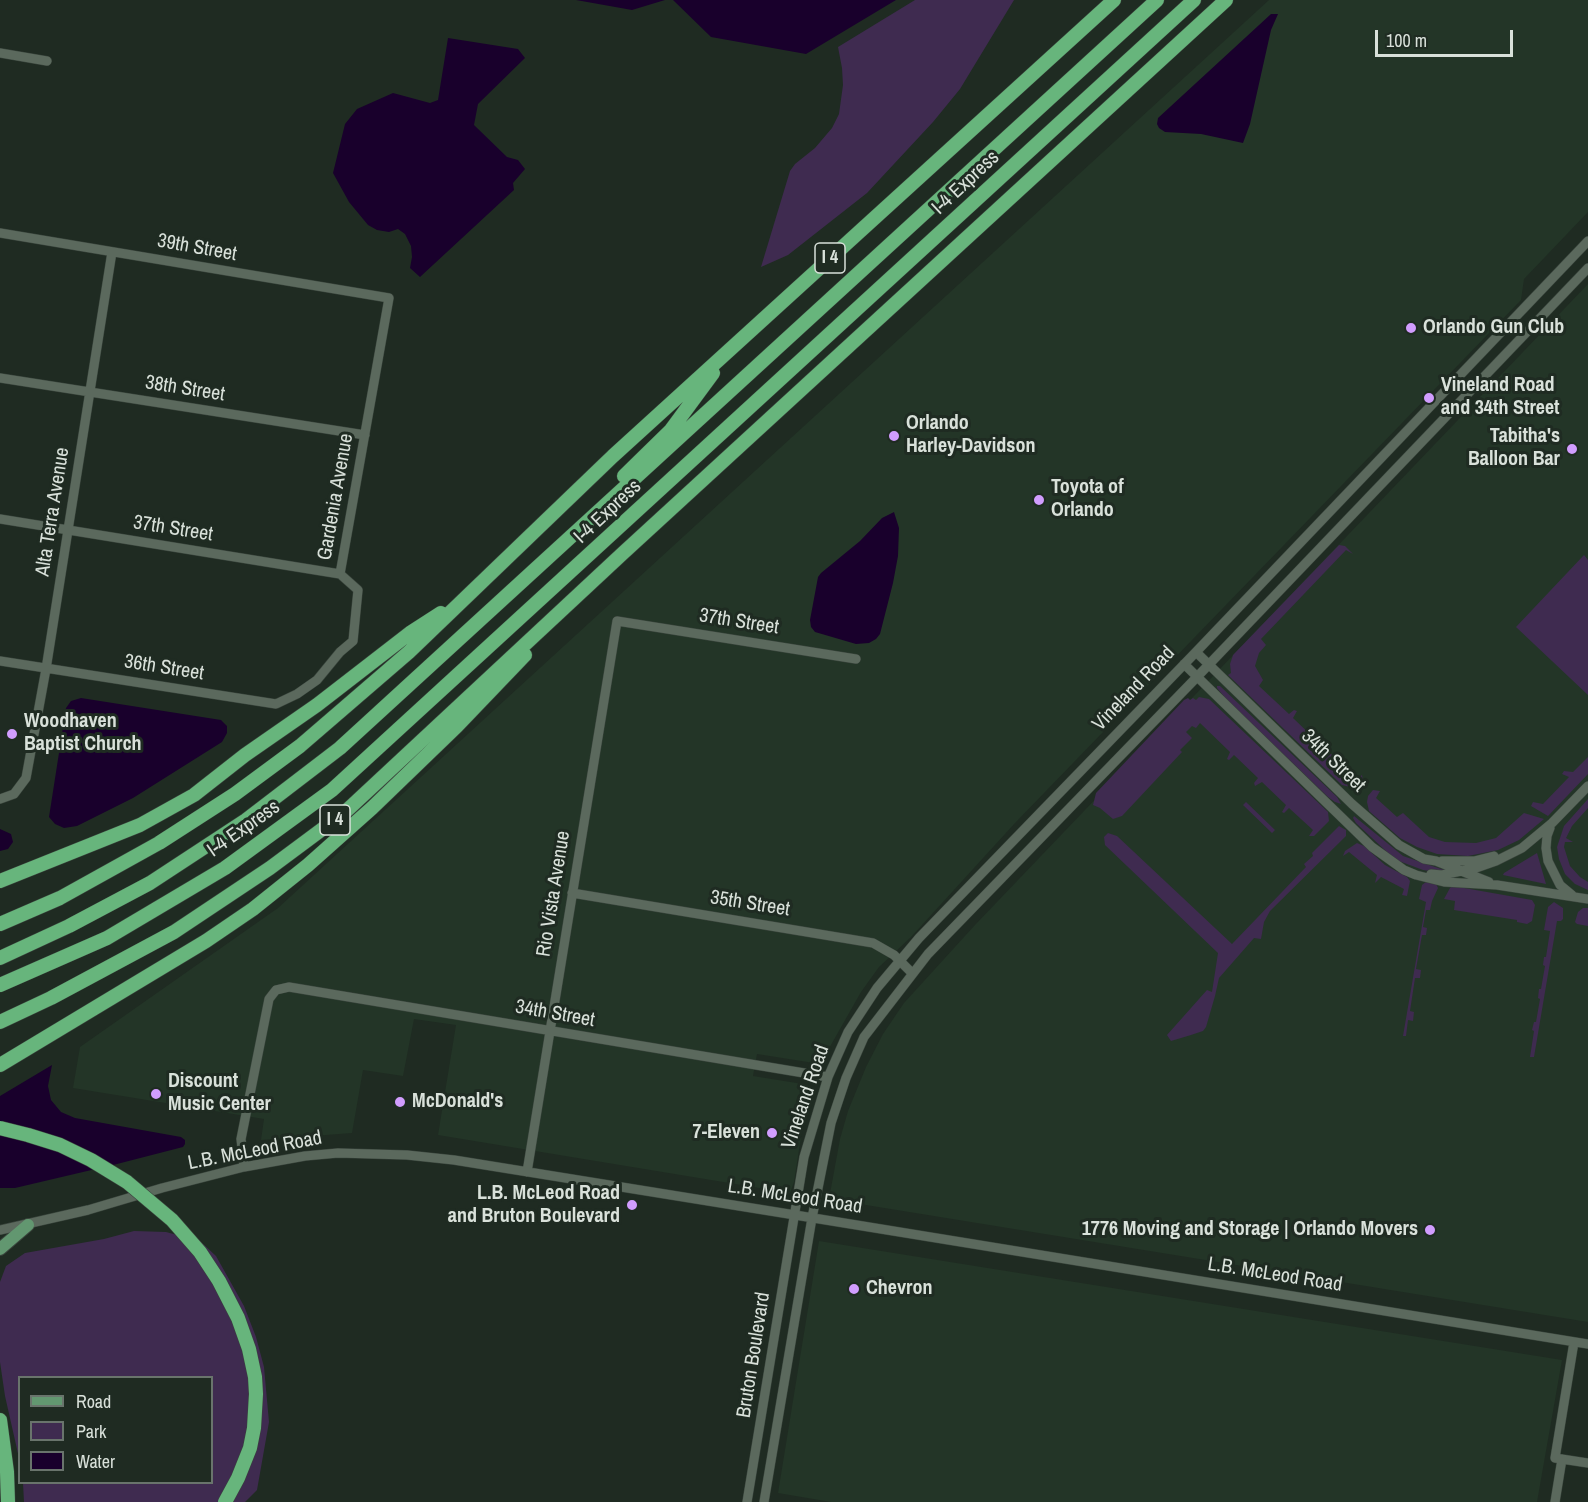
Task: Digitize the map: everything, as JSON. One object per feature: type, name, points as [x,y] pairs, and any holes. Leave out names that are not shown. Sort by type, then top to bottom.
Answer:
[{"type":"highway","name":"I 4","points":[[0,924],[70,893],[159,843],[235,794],[300,746],[410,652],[597,471],[1114,0]]},
{"type":"highway","name":"I-4 Express","points":[[0,958],[69,926],[150,883],[246,820],[340,748],[1157,0]]},
{"type":"highway","name":"I-4 Express","points":[[0,985],[107,938],[225,868],[332,790],[1194,0]]},
{"type":"highway","name":"I 4","points":[[0,1022],[70,989],[174,932],[306,842],[359,799],[622,554],[1226,0]]},
{"type":"highway","points":[[595,514],[614,486],[671,430],[732,347]]},
{"type":"highway","points":[[0,1065],[206,940],[253,909],[308,865],[372,808],[457,726],[622,554]]},
{"type":"highway","points":[[0,881],[140,825],[194,795],[244,755],[363,671],[410,633],[468,595]]},
{"type":"highway","points":[[0,1128],[60,1145],[91,1160],[127,1182],[160,1209],[184,1233],[219,1281],[238,1318],[249,1349],[256,1394],[250,1448],[242,1470],[225,1502]]},
{"type":"highway","points":[[0,1420],[7,1472],[8,1502]]},
{"type":"main road","points":[[0,1249],[28,1225]]},
{"type":"street","points":[[0,53],[47,61]]},
{"type":"street","name":"39th Street","points":[[0,233],[388,298]]},
{"type":"street","name":"Vineland Road","points":[[795,1215],[804,1157],[814,1117],[828,1077],[848,1032],[877,988],[900,960],[1588,241]]},
{"type":"street","name":"Alta Terra Avenue","points":[[0,799],[14,794],[26,778],[46,669],[112,252]]},
{"type":"street","name":"Vineland Road","points":[[812,1218],[831,1123],[846,1078],[864,1037],[912,973],[1588,268]]},
{"type":"street","name":"Gardenia Avenue","points":[[317,680],[340,652],[353,641],[358,590],[340,574],[388,298]]},
{"type":"street","points":[[1513,319],[1528,331]]},
{"type":"street","name":"38th Street","points":[[0,378],[365,435]]},
{"type":"street","points":[[1403,434],[1417,447]]},
{"type":"street","points":[[1326,515],[1340,527]]},
{"type":"street","name":"37th Street","points":[[0,519],[340,574]]},
{"type":"street","name":"37th Street","points":[[616,621],[856,659]]},
{"type":"street","name":"Rio Vista Avenue","points":[[527,1172],[616,621]]},
{"type":"street","name":"34th Street","points":[[1196,652],[1381,830],[1413,854],[1497,885]]},
{"type":"street","name":"36th Street","points":[[0,661],[276,704],[297,694],[317,680]]},
{"type":"street","name":"34th Street","points":[[1184,664],[1358,833],[1394,864],[1416,875],[1434,880],[1497,885],[1588,899]]},
{"type":"street","points":[[1436,861],[1474,861],[1522,848],[1552,823],[1588,786]]},
{"type":"street","points":[[1552,823],[1546,836],[1548,861],[1560,885],[1577,897]]},
{"type":"street","name":"34th Street","points":[[1394,864],[1433,875],[1442,875],[1496,861],[1522,848]]},
{"type":"street","name":"35th Street","points":[[572,893],[873,943],[886,949],[912,973]]},
{"type":"street","name":"34th Street","points":[[244,1167],[241,1139],[269,999],[276,990],[289,987],[828,1077]]},
{"type":"street","name":"L.B. McLeod Road","points":[[0,1230],[28,1225],[244,1167],[306,1156],[375,1153],[441,1158],[1588,1344]]},
{"type":"street","name":"Bruton Boulevard","points":[[747,1502],[795,1215]]},
{"type":"street","name":"Bruton Boulevard","points":[[764,1502],[812,1218]]},
{"type":"street","points":[[1574,1342],[1555,1458],[1588,1463]]},
{"type":"street","points":[[1555,1502],[1562,1459]]},
{"type":"shaded area","points":[[1269,0],[1588,0],[1588,212],[1524,279],[1521,300],[1015,823],[911,937],[879,967],[861,992],[823,1059],[814,1063],[757,1054],[753,1076],[809,1085],[794,1182],[790,1193],[438,1135],[456,1025],[414,1019],[403,1076],[363,1070],[352,1133],[261,1140],[264,1119],[73,1088],[80,1047],[278,908]]},
{"type":"shaded area","points":[[1588,284],[1588,1322],[829,1199],[840,1139],[848,1111],[866,1067],[883,1034],[904,1003],[975,925]]},
{"type":"shaded area","points":[[819,1241],[1562,1360],[1537,1502],[831,1502],[778,1493]]},
{"type":"green space","points":[[915,0],[1014,0],[960,89],[933,122],[867,193],[788,255],[761,267],[790,171],[815,148],[832,128],[839,114],[843,85],[838,47]]},
{"type":"green space","points":[[1339,545],[1345,546],[1353,554],[1346,550],[1261,639],[1266,645],[1259,653],[1255,666],[1263,680],[1259,686],[1289,714],[1294,710],[1297,711],[1293,718],[1320,744],[1324,740],[1329,741],[1327,750],[1357,779],[1362,775],[1363,782],[1354,788],[1342,785],[1228,675],[1231,673],[1230,664],[1233,655]]},
{"type":"green space","points":[[1584,555],[1588,560],[1588,695],[1516,627]]},
{"type":"green space","points":[[1220,686],[1337,797],[1341,804],[1328,797],[1227,700],[1217,688]]},
{"type":"green space","points":[[1199,697],[1209,699],[1328,812],[1329,821],[1314,836],[1309,836],[1313,830],[1289,808],[1284,813],[1282,812],[1286,805],[1262,782],[1255,786],[1254,783],[1258,778],[1234,755],[1229,760],[1227,759],[1230,752],[1200,723],[1196,728],[1192,726],[1186,732],[1192,738],[1180,750],[1182,752],[1122,816],[1113,819],[1093,805],[1096,793],[1184,700],[1193,698],[1196,700]]},
{"type":"green space","points":[[1588,757],[1588,774],[1548,816],[1531,806],[1533,802],[1543,804],[1569,777],[1562,774],[1564,771],[1573,772]]},
{"type":"green space","points":[[1373,790],[1380,791],[1376,798],[1397,817],[1403,813],[1429,837],[1445,842],[1476,843],[1496,838],[1524,813],[1544,819],[1519,840],[1498,850],[1468,856],[1437,854],[1400,838],[1369,811],[1368,796]]},
{"type":"green space","points":[[1588,799],[1588,808],[1572,826],[1566,838],[1573,842],[1565,842],[1564,847],[1570,866],[1588,882],[1588,890],[1575,884],[1565,874],[1557,847],[1564,826]]},
{"type":"green space","points":[[1246,802],[1275,830],[1272,833],[1243,805]]},
{"type":"green space","points":[[1354,816],[1403,856],[1444,870],[1437,872],[1423,870],[1399,861],[1356,823]]},
{"type":"green space","points":[[1339,826],[1346,830],[1346,836],[1270,911],[1264,922],[1261,939],[1254,938],[1219,978],[1203,1031],[1171,1041],[1167,1035],[1207,990],[1212,992],[1218,953],[1105,845],[1104,837],[1108,833],[1117,836],[1232,944],[1306,867],[1304,864],[1313,856],[1312,853]]},
{"type":"green space","points":[[1357,843],[1364,846],[1385,865],[1407,877],[1410,881],[1407,896],[1402,895],[1404,889],[1381,877],[1375,883],[1377,875],[1349,852],[1343,856],[1345,851]]},
{"type":"green space","points":[[1537,853],[1546,884],[1503,875],[1504,873]]},
{"type":"green space","points":[[1426,882],[1436,884],[1438,888],[1430,910],[1426,910],[1423,927],[1427,928],[1426,935],[1422,935],[1416,969],[1421,970],[1420,978],[1415,978],[1410,1011],[1414,1012],[1413,1021],[1408,1020],[1406,1036],[1403,1036],[1426,902],[1419,899],[1422,885]]},
{"type":"green space","points":[[1453,886],[1532,900],[1535,905],[1532,921],[1527,924],[1517,922],[1517,920],[1454,910],[1455,901],[1444,899]]},
{"type":"green space","points":[[1554,902],[1563,908],[1563,919],[1557,921],[1534,1057],[1530,1057],[1534,1031],[1532,1030],[1536,1022],[1540,999],[1538,998],[1539,989],[1541,989],[1545,966],[1543,965],[1544,957],[1546,957],[1550,931],[1544,930],[1548,907]]},
{"type":"green space","points":[[1583,908],[1588,908],[1588,926],[1575,922],[1578,912]]},
{"type":"green space","points":[[134,1231],[166,1232],[200,1241],[216,1256],[244,1306],[264,1367],[269,1422],[257,1490],[245,1502],[24,1502],[23,1484],[213,1484],[213,1376],[18,1376],[18,1454],[0,1362],[0,1282],[6,1266],[25,1253],[104,1239]]},
{"type":"water","points":[[576,0],[665,0],[632,10]]},
{"type":"water","points":[[673,0],[896,0],[806,54],[711,37]]},
{"type":"water","points":[[1271,14],[1278,14],[1271,30],[1250,124],[1243,143],[1201,134],[1165,132],[1159,128],[1158,118]]},
{"type":"water","points":[[448,38],[518,49],[525,58],[478,104],[474,125],[507,157],[518,160],[525,169],[513,183],[514,190],[420,277],[410,268],[411,246],[405,234],[398,229],[389,232],[377,230],[368,225],[349,202],[333,173],[345,124],[357,109],[393,93],[430,103],[438,100]]},
{"type":"water","points":[[894,512],[899,528],[898,556],[880,634],[869,643],[856,644],[815,632],[810,620],[818,577],[860,541],[882,518]]},
{"type":"water","points":[[81,698],[221,720],[227,726],[227,733],[222,742],[133,798],[77,826],[64,828],[55,824],[49,817],[66,708],[71,701]]},
{"type":"water","points":[[0,829],[11,834],[13,842],[8,849],[0,851]]},
{"type":"water","points":[[52,1065],[48,1086],[51,1100],[61,1112],[75,1118],[181,1137],[185,1140],[185,1144],[183,1147],[117,1164],[15,1188],[0,1188],[0,1096]]},
{"type":"place","name":"Orlando Gun Club","points":[[1411,328]]},
{"type":"place","name":"Vineland Road and 34th Street","points":[[1429,398]]},
{"type":"place","name":"Orlando Harley-Davidson","points":[[894,436]]},
{"type":"place","name":"Tabitha's Balloon Bar","points":[[1572,449]]},
{"type":"place","name":"Toyota of Orlando","points":[[1039,500]]},
{"type":"place","name":"Woodhaven Baptist Church","points":[[12,734]]},
{"type":"place","name":"Discount Music Center","points":[[156,1094]]},
{"type":"place","name":"McDonald's","points":[[400,1102]]},
{"type":"place","name":"7-Eleven","points":[[772,1133]]},
{"type":"place","name":"L.B. McLeod Road and Bruton Boulevard","points":[[632,1205]]},
{"type":"place","name":"1776 Moving and Storage | Orlando Movers","points":[[1430,1230]]},
{"type":"place","name":"Chevron","points":[[854,1289]]}]
